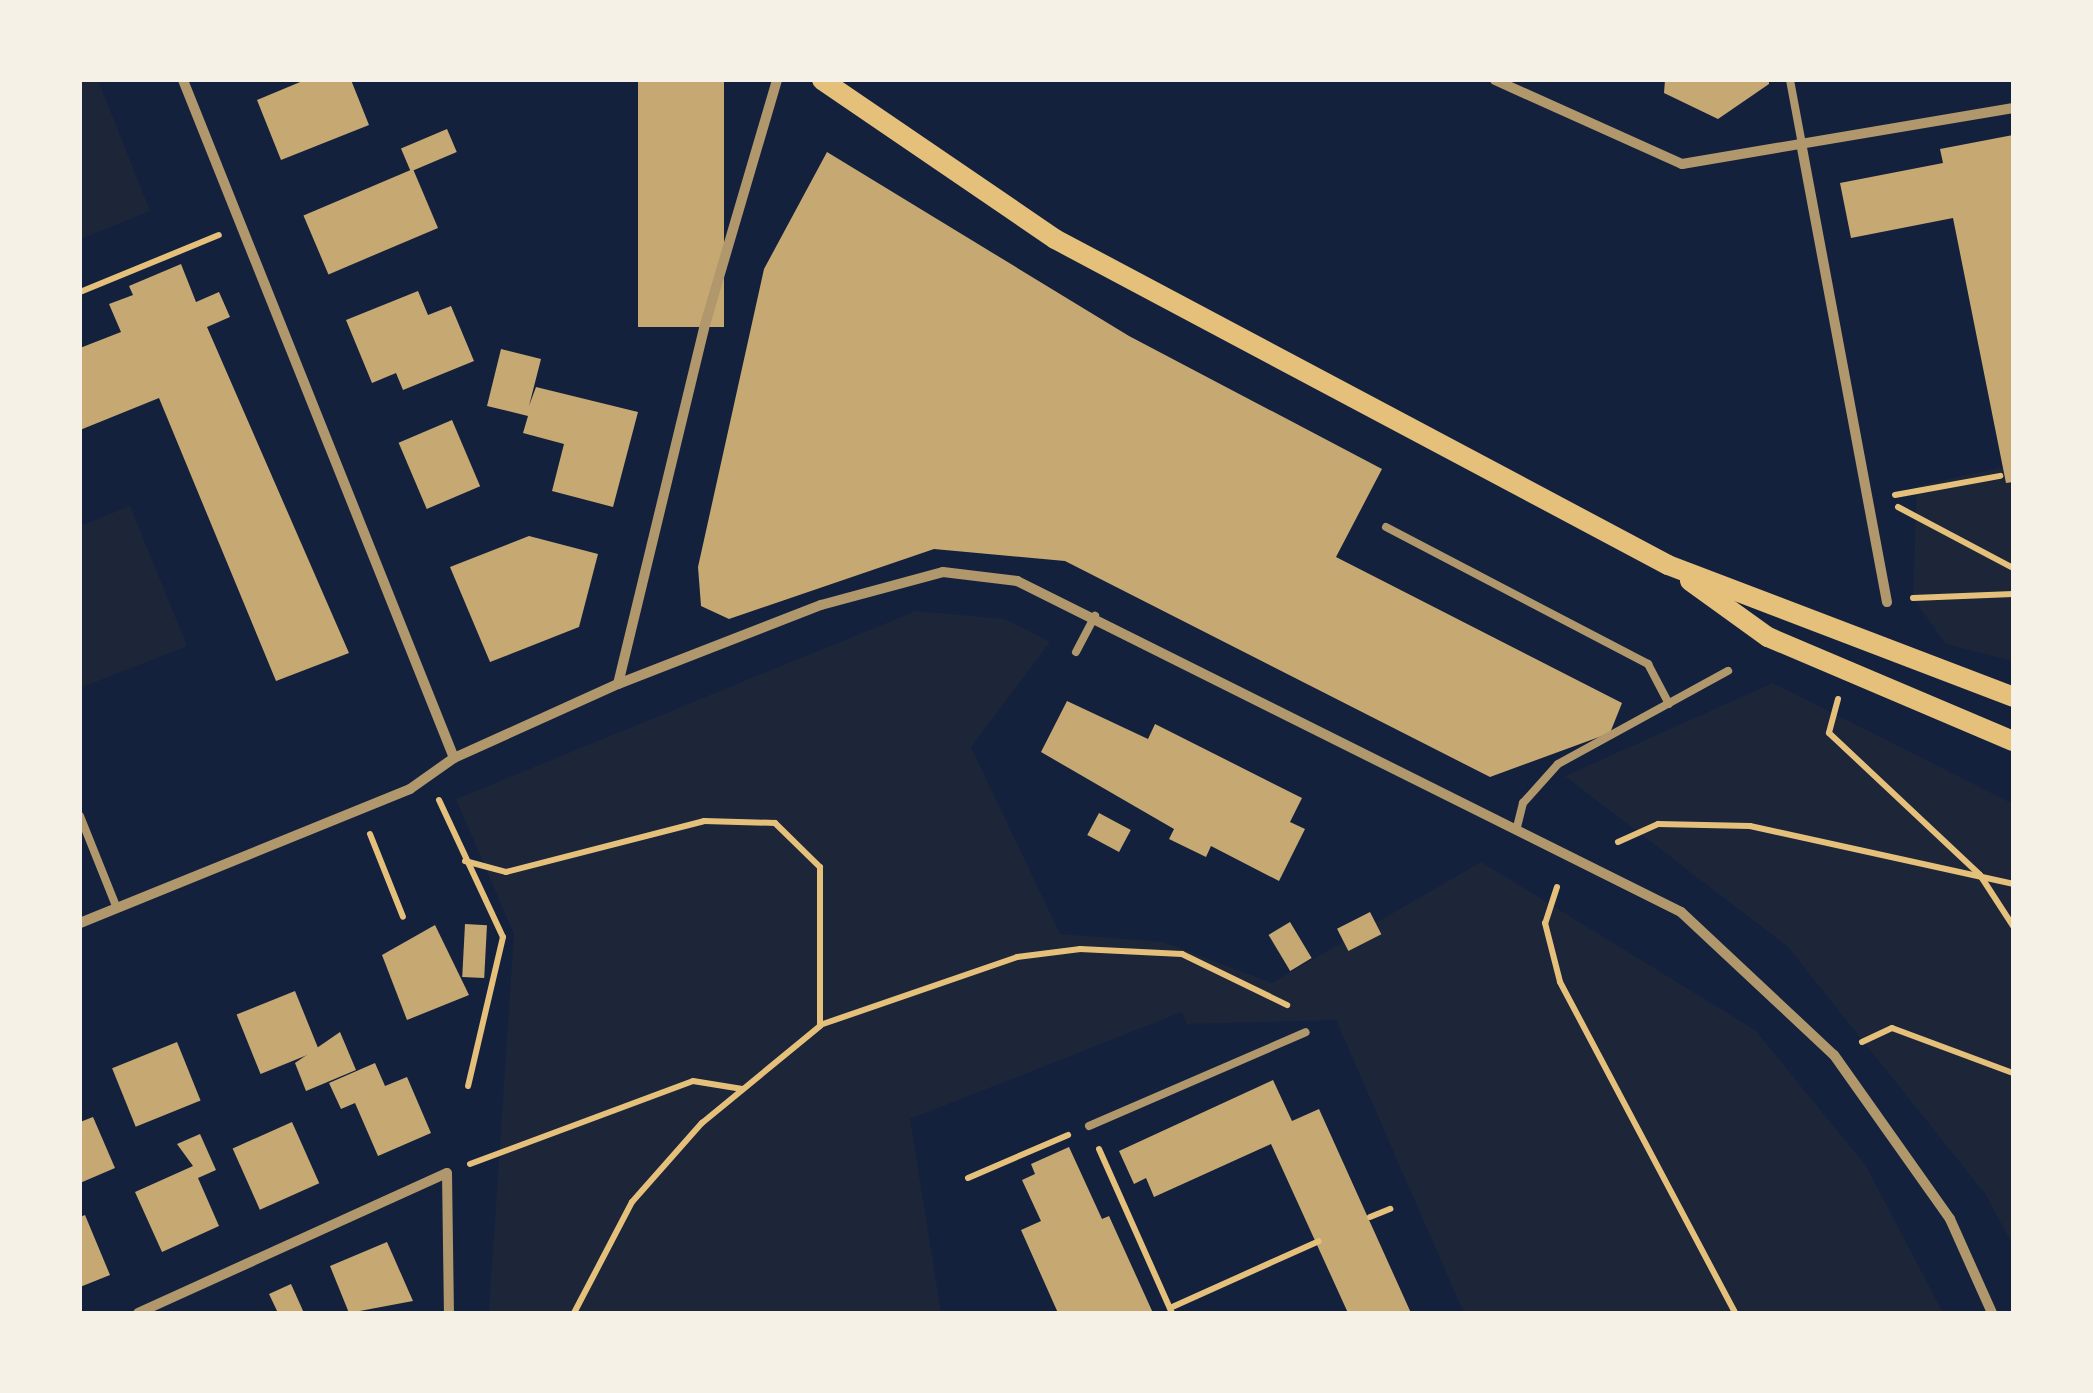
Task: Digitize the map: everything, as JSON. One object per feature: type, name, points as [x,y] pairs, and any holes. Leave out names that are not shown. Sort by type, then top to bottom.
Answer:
[{"type":"main road","points":[[822,80],[1055,239],[1668,565],[2013,697]]},
{"type":"main road","points":[[1668,565],[1768,637],[2013,742]]},
{"type":"street","points":[[183,80],[454,758]]},
{"type":"street","points":[[618,684],[777,80]]},
{"type":"street","points":[[1495,80],[1658,159],[1802,148],[2013,108]]},
{"type":"street","points":[[1802,148],[1887,602]]},
{"type":"street","points":[[80,922],[410,789],[454,758],[618,684],[892,580],[943,572],[1018,581],[1517,827],[1680,912],[1800,1020],[1950,1219],[1992,1313]]},
{"type":"street","points":[[138,1313],[447,1173],[449,1313]]},
{"type":"lane","points":[[1790,80],[1802,148]]},
{"type":"lane","points":[[1386,526],[1648,664],[1669,704]]},
{"type":"lane","points":[[1076,652],[1094,616]]},
{"type":"lane","points":[[1517,827],[1523,803],[1558,764],[1728,671]]},
{"type":"lane","points":[[80,816],[116,906]]},
{"type":"lane","points":[[1088,1126],[1306,1032]]},
{"type":"path","points":[[80,292],[243,226]]},
{"type":"path","points":[[1895,495],[2000,476]]},
{"type":"path","points":[[1896,506],[2013,568]]},
{"type":"path","points":[[1887,602],[2013,594]]},
{"type":"path","points":[[1838,699],[1828,733],[1980,875],[2013,926]]},
{"type":"path","points":[[438,799],[503,937],[468,1086]]},
{"type":"path","points":[[465,860],[506,872],[704,821],[775,824],[820,867],[820,1026]]},
{"type":"path","points":[[1618,842],[1658,824],[1750,826],[2013,884]]},
{"type":"path","points":[[368,828],[403,917]]},
{"type":"path","points":[[1558,888],[1545,922],[1560,982],[1735,1313]]},
{"type":"path","points":[[574,1313],[632,1202],[743,1090],[820,1026],[1018,957],[1080,949],[1182,954],[1287,1005]]},
{"type":"path","points":[[1862,1042],[1892,1028],[2013,1073]]},
{"type":"path","points":[[447,1173],[693,1081],[743,1090]]},
{"type":"path","points":[[968,1178],[1088,1126],[1171,1311],[1319,1240]]},
{"type":"path","points":[[1370,1217],[1390,1209]]},
{"type":"shaded area","points":[[80,80],[98,80],[150,211],[80,239]]},
{"type":"shaded area","points":[[2013,465],[2013,661],[1946,644],[1913,598],[1917,486]]},
{"type":"shaded area","points":[[130,506],[187,646],[80,688],[80,526]]},
{"type":"shaded area","points":[[916,611],[1005,619],[1050,642],[971,747],[1060,934],[1163,942],[1272,983],[1481,862],[1755,1030],[1866,1166],[1943,1313],[1464,1313],[1336,1020],[1187,1024],[1182,1012],[910,1119],[941,1313],[489,1313],[514,934],[456,799]]},
{"type":"shaded area","points":[[1773,683],[2013,804],[2013,1246],[1986,1195],[1788,947],[1565,776]]},
{"type":"building","points":[[305,80],[351,80],[369,125],[281,160],[257,100]]},
{"type":"building","points":[[638,80],[724,80],[724,327],[638,327]]},
{"type":"building","points":[[1665,80],[1769,80],[1769,84],[1718,119],[1664,93]]},
{"type":"building","points":[[447,129],[457,152],[411,172],[401,149]]},
{"type":"building","points":[[2013,135],[2013,482],[2006,483],[1953,218],[1851,238],[1840,183],[1943,163],[1940,149]]},
{"type":"building","points":[[827,152],[1129,336],[1382,469],[1336,557],[1622,703],[1610,733],[1490,777],[1065,561],[934,549],[729,619],[701,606],[698,567],[764,269]]},
{"type":"building","points":[[413,169],[438,228],[328,274],[303,215]]},
{"type":"building","points":[[181,264],[196,302],[219,292],[230,317],[207,327],[349,653],[276,681],[159,398],[80,430],[80,348],[121,332],[109,304],[133,295],[129,286]]},
{"type":"building","points":[[418,291],[428,315],[451,306],[474,361],[403,390],[396,373],[372,383],[346,320]]},
{"type":"building","points":[[501,349],[541,359],[529,406],[536,387],[638,412],[613,507],[552,491],[564,444],[523,433],[528,416],[487,406]]},
{"type":"building","points":[[452,420],[480,486],[427,509],[399,443]]},
{"type":"building","points":[[529,536],[598,554],[579,627],[490,662],[450,567]]},
{"type":"building","points":[[1067,701],[1148,739],[1155,724],[1302,798],[1290,822],[1305,829],[1279,881],[1211,846],[1206,857],[1169,839],[1174,829],[1041,752]]},
{"type":"building","points":[[1099,813],[1131,830],[1119,852],[1087,835]]},
{"type":"building","points":[[1370,912],[1381,934],[1348,951],[1337,929]]},
{"type":"building","points":[[1290,922],[1312,958],[1290,971],[1269,935]]},
{"type":"building","points":[[465,924],[487,925],[484,978],[462,977]]},
{"type":"building","points":[[435,925],[469,995],[407,1020],[382,955]]},
{"type":"building","points":[[295,991],[319,1050],[261,1074],[237,1015]]},
{"type":"building","points":[[340,1032],[356,1070],[306,1091],[295,1063]]},
{"type":"building","points":[[177,1042],[201,1100],[136,1127],[112,1068]]},
{"type":"building","points":[[375,1063],[385,1086],[407,1077],[431,1133],[378,1156],[355,1103],[341,1109],[329,1083]]},
{"type":"building","points":[[1273,1080],[1292,1121],[1319,1109],[1411,1313],[1348,1313],[1271,1144],[1154,1197],[1146,1178],[1134,1184],[1119,1151]]},
{"type":"building","points":[[93,1117],[115,1168],[80,1183],[80,1122]]},
{"type":"building","points":[[292,1122],[319,1183],[260,1210],[233,1148]]},
{"type":"building","points":[[200,1134],[216,1170],[198,1178],[219,1226],[162,1252],[135,1192],[193,1166],[177,1144]]},
{"type":"building","points":[[1069,1147],[1102,1219],[1109,1216],[1153,1313],[1058,1313],[1021,1230],[1041,1221],[1022,1180],[1035,1174],[1031,1164]]},
{"type":"building","points":[[85,1215],[110,1275],[80,1287],[80,1217]]},
{"type":"building","points":[[387,1242],[413,1301],[349,1313],[330,1266]]},
{"type":"building","points":[[291,1284],[304,1313],[278,1313],[269,1294]]}]
